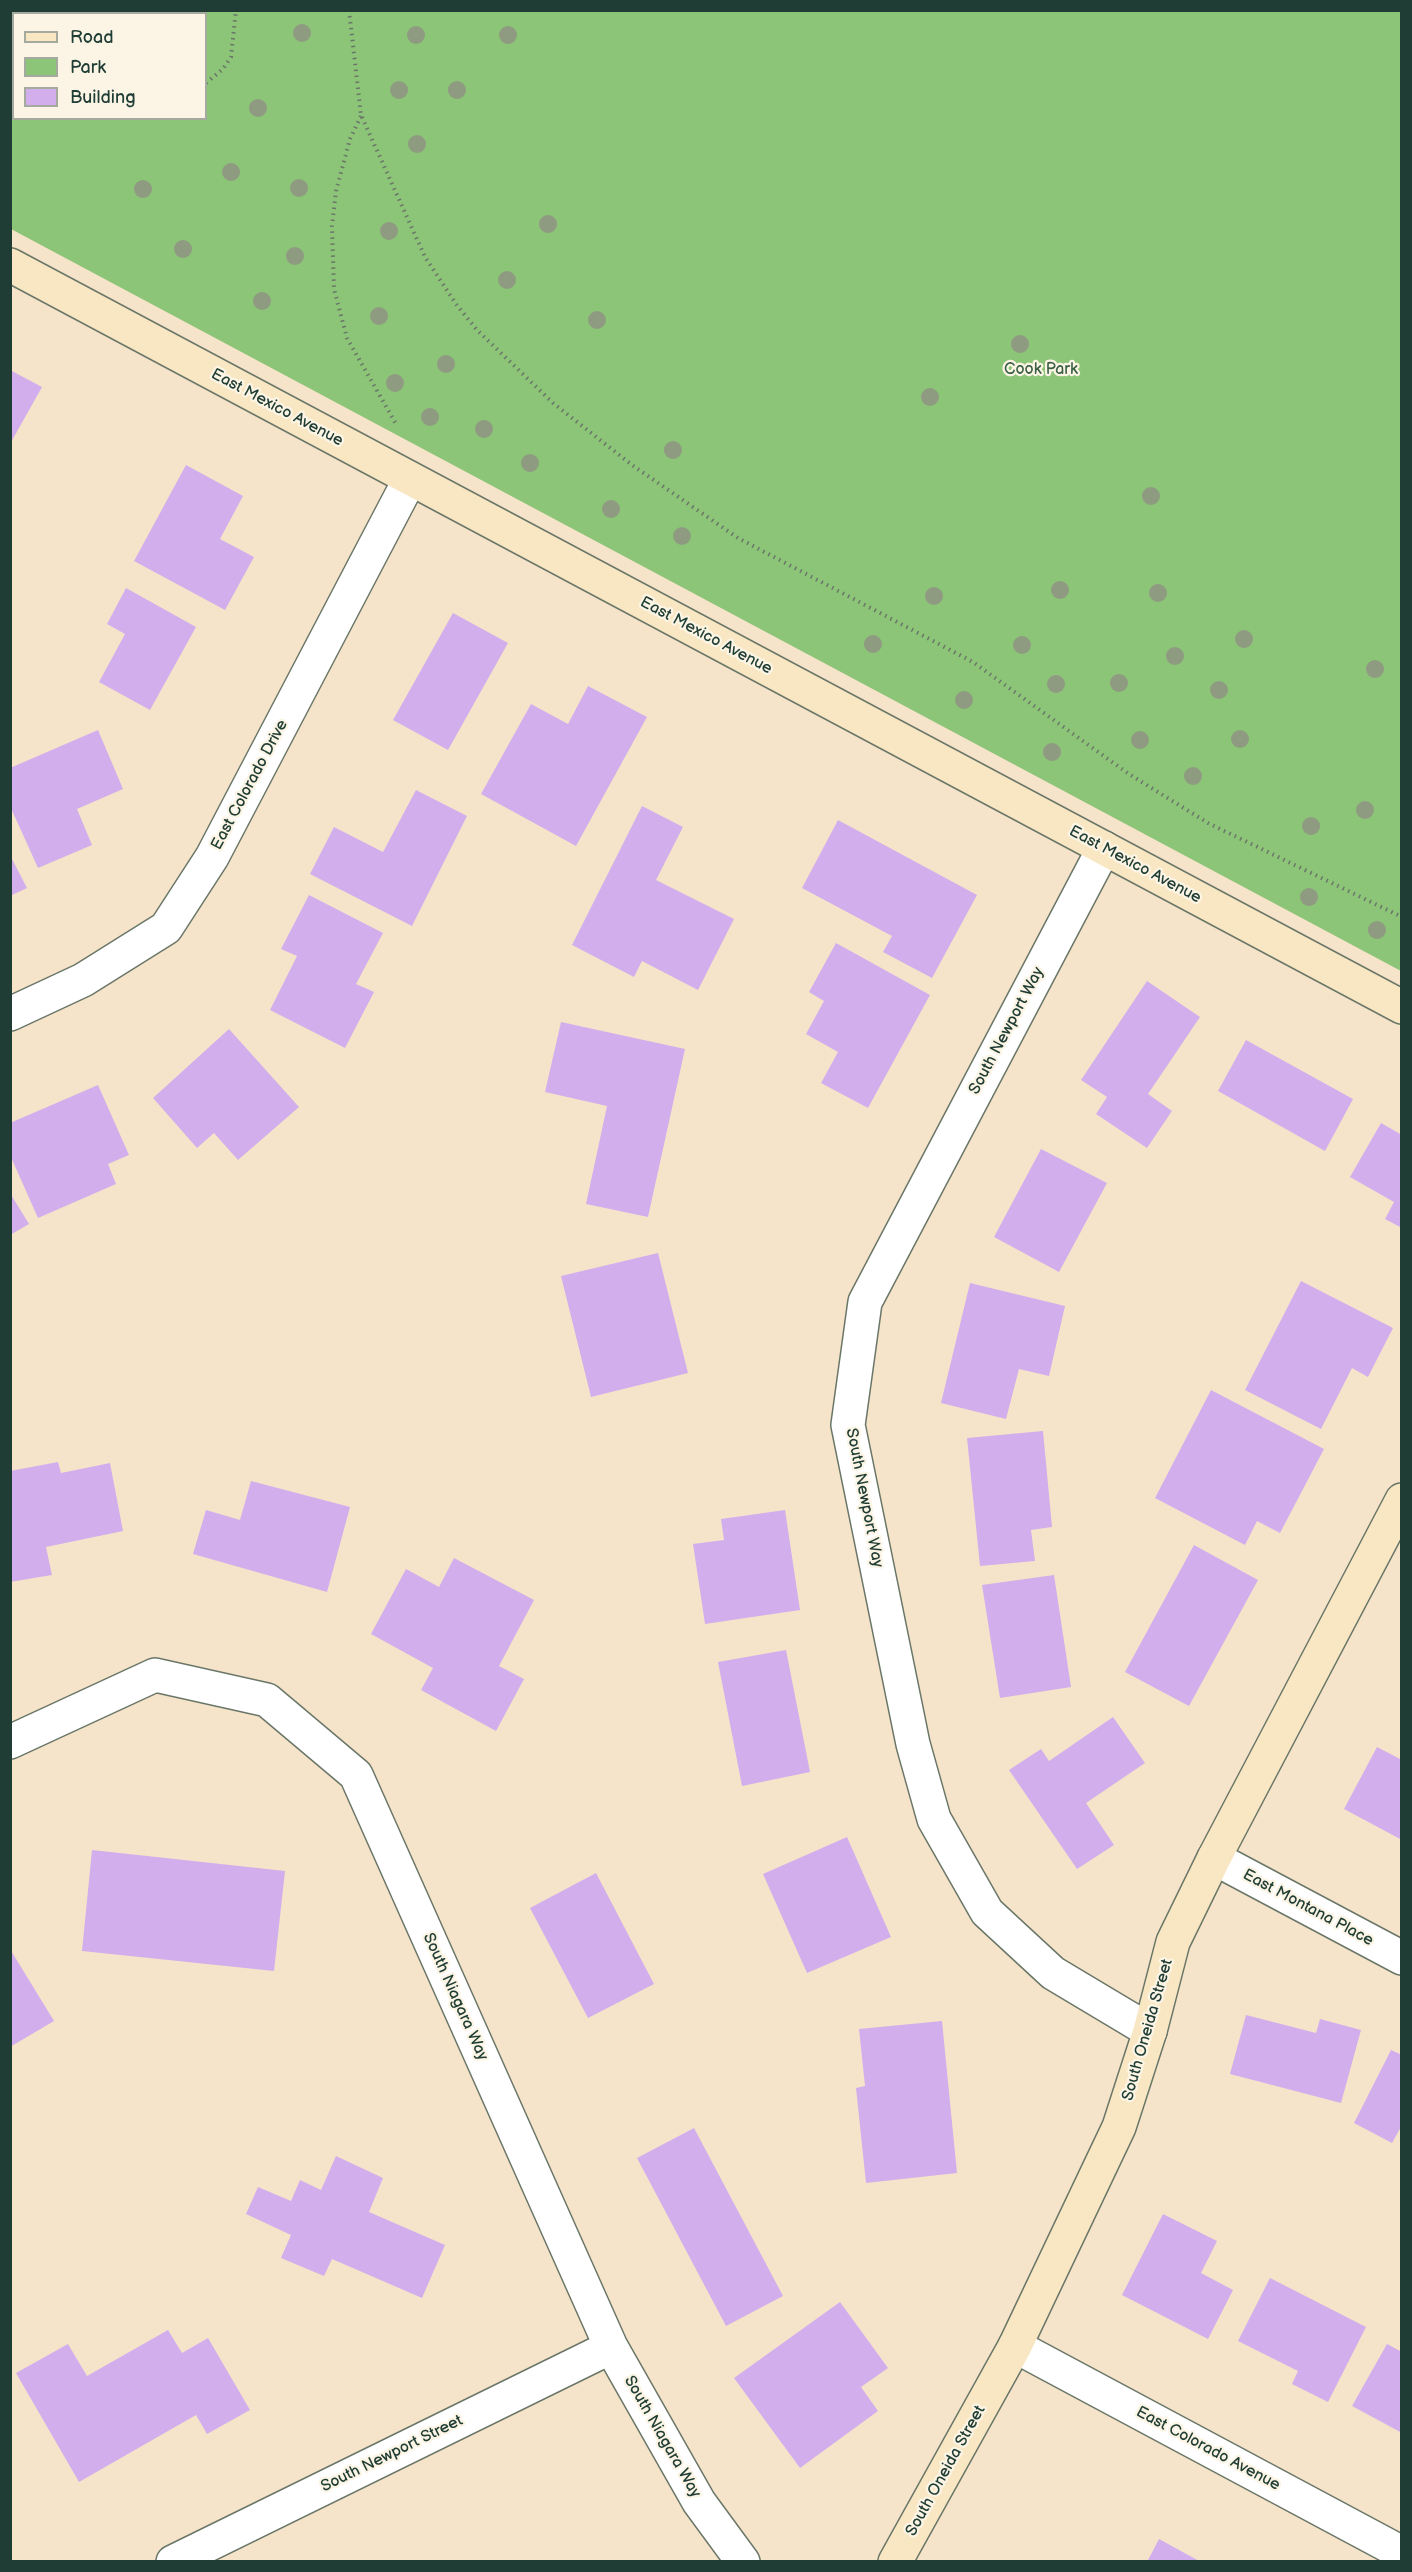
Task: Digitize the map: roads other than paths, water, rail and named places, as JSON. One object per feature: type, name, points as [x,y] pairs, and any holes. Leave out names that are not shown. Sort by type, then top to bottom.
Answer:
[{"type":"street","name":"East Mexico Avenue","points":[[10,265],[1401,1007]]},
{"type":"street","name":"East Colorado Drive","points":[[10,1014],[83,980],[165,928],[212,857],[410,479]]},
{"type":"street","name":"South Newport Way","points":[[1104,848],[865,1302],[849,1425],[913,1744],[934,1819],[987,1912],[1053,1973],[1150,2031]]},
{"type":"street","name":"South Oneida Street","points":[[895,2562],[1016,2346],[1119,2127],[1150,2031],[1173,1942],[1214,1858],[1401,1500]]},
{"type":"street","name":"South Niagara Way","points":[[10,1742],[155,1674],[267,1700],[356,1774],[611,2347],[699,2502],[743,2562]]},
{"type":"street","name":"East Montana Place","points":[[1214,1858],[1401,1958]]},
{"type":"street","name":"East Colorado Avenue","points":[[1016,2346],[1401,2553]]},
{"type":"street","name":"South Newport Street","points":[[172,2562],[611,2347]]},
{"type":"park label","name":"Cook Park","points":[[1041,370]]}]
